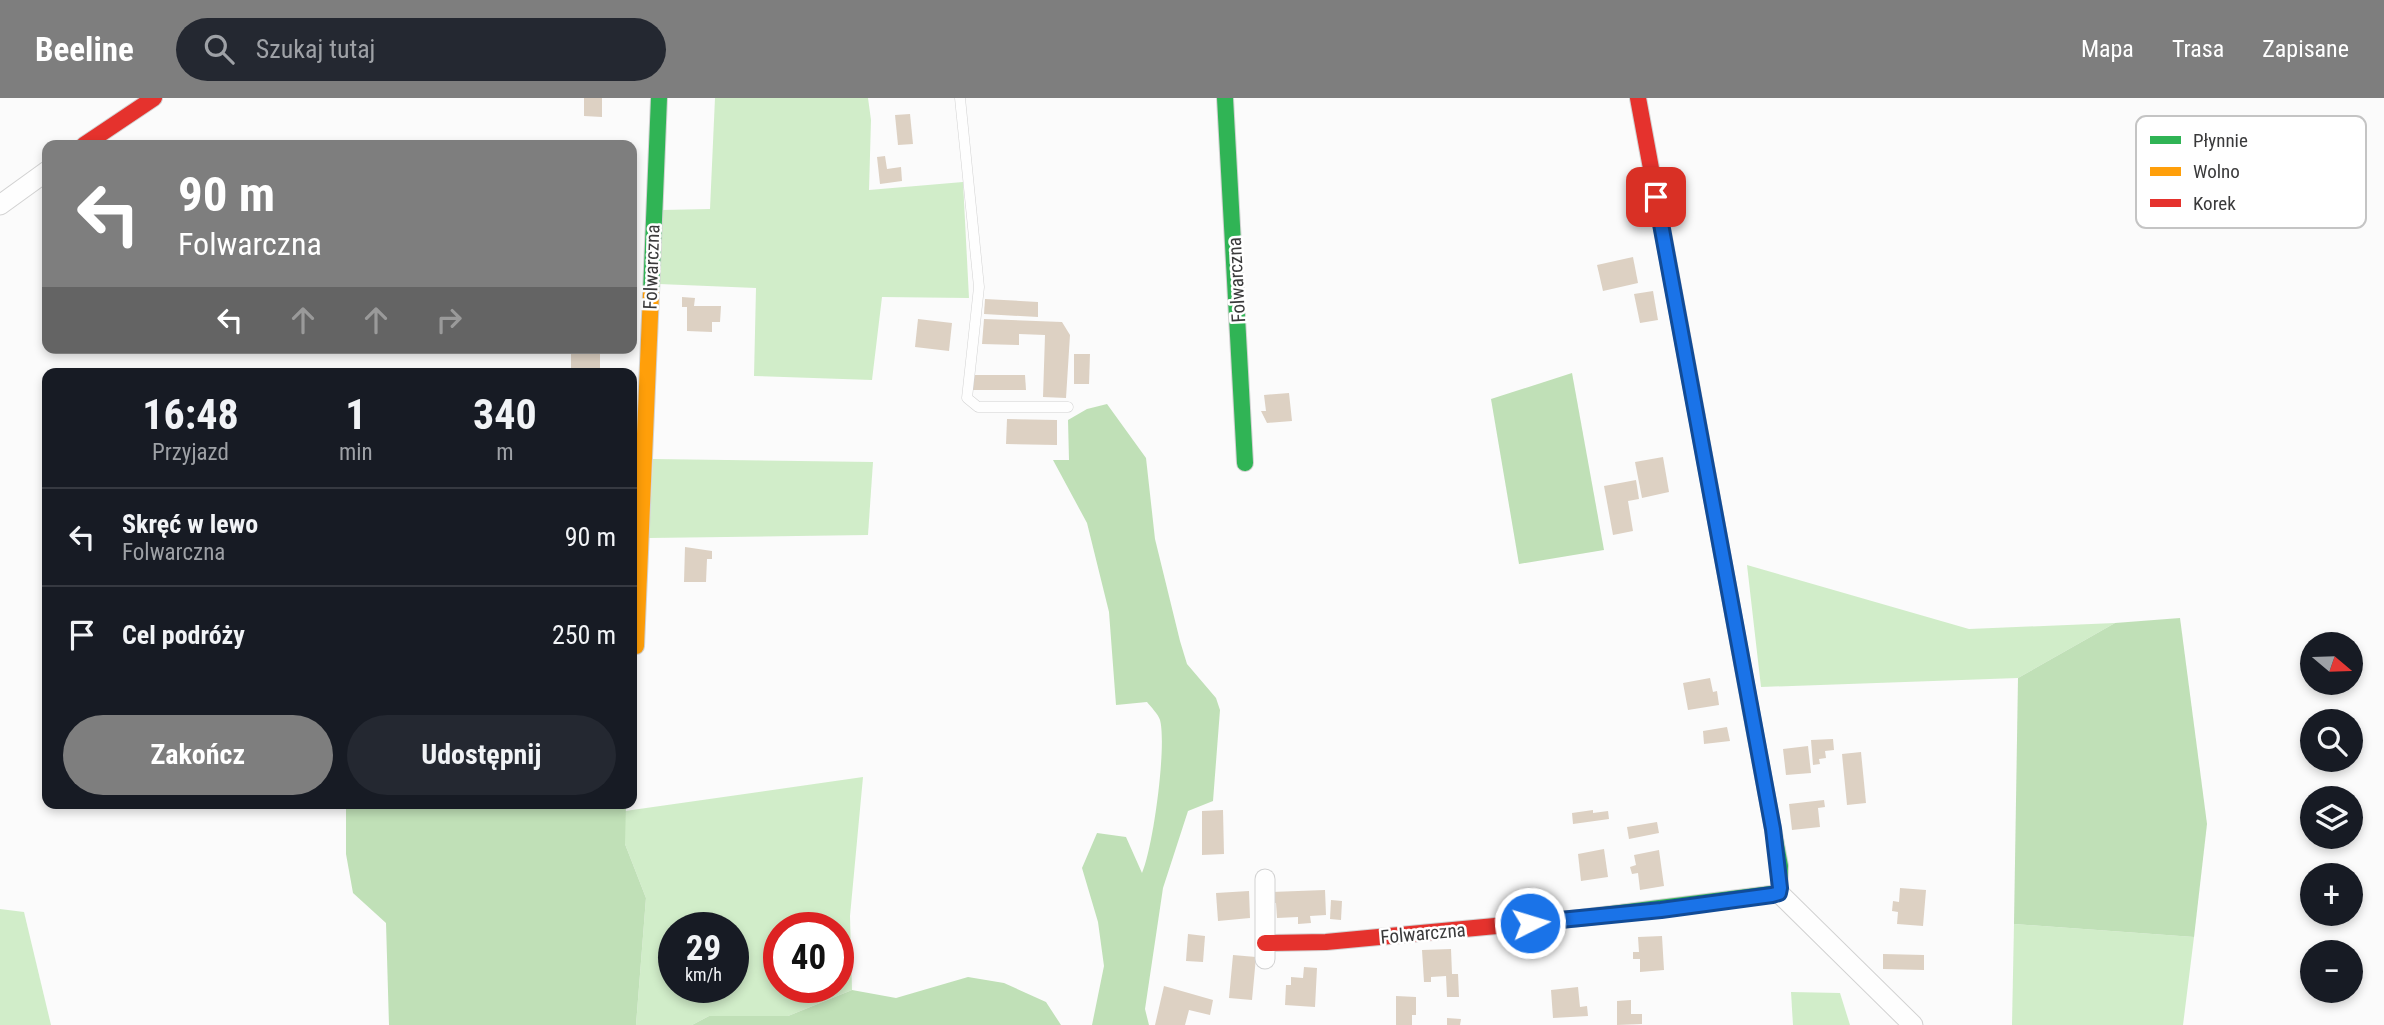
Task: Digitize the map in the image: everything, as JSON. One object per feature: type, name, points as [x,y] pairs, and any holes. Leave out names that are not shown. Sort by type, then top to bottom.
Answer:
[{"type":"street","points":[[92,140],[154,98]]},
{"type":"street","name":"Folwarczna","points":[[637,622],[659,98]]},
{"type":"street","name":"Folwarczna","points":[[1224,98],[1245,463]]},
{"type":"street","points":[[1637,98],[1780,866],[1779,893],[1913,1025]]},
{"type":"street","points":[[0,205],[42,175]]},
{"type":"street","name":"Folwarczna","points":[[1265,879],[1265,951],[1326,942],[1634,913],[1779,893]]},
{"type":"lane","points":[[960,98],[979,287],[967,398],[978,407],[1068,407]]},
{"type":"green space","points":[[715,98],[868,98],[871,120],[869,190],[963,182],[969,298],[882,297],[872,380],[754,376],[756,288],[659,284],[662,210],[710,209]]},
{"type":"green space","points":[[1572,373],[1604,550],[1519,564],[1491,399]]},
{"type":"green space","points":[[1107,404],[1146,458],[1155,539],[1180,641],[1187,664],[1216,698],[1220,710],[1213,801],[1188,811],[1163,888],[1145,1009],[1149,1025],[1092,1025],[1104,966],[1098,922],[1082,868],[1097,833],[1126,837],[1142,873],[1158,797],[1162,751],[1160,720],[1147,702],[1116,705],[1109,612],[1087,523],[1053,460],[1069,460],[1068,420],[1087,409]]},
{"type":"green space","points":[[653,459],[873,462],[868,535],[649,538]]},
{"type":"green space","points":[[1747,565],[1969,629],[2115,623],[2018,678],[1761,687]]},
{"type":"green space","points":[[2180,618],[2207,824],[2194,937],[2014,924],[2018,678],[2115,623]]},
{"type":"green space","points":[[863,777],[850,912],[763,912],[763,1003],[820,1003],[788,1016],[709,1016],[692,1025],[636,1025],[646,898],[625,844],[625,811]]},
{"type":"green space","points":[[346,809],[626,809],[625,844],[646,898],[636,1025],[389,1025],[386,923],[353,893],[346,854]]},
{"type":"green space","points":[[0,909],[24,912],[51,1025],[0,1025]]},
{"type":"green space","points":[[2014,924],[2194,937],[2183,1025],[2012,1025]]},
{"type":"green space","points":[[968,977],[1004,983],[1046,1002],[1061,1025],[692,1025],[709,1016],[788,1016],[820,1003],[854,1003],[854,990],[896,998]]},
{"type":"green space","points":[[1791,992],[1840,993],[1850,1025],[1793,1025]]},
{"type":"building","points":[[584,98],[602,98],[602,117],[584,116]]},
{"type":"building","points":[[910,114],[913,144],[898,145],[895,115]]},
{"type":"building","points":[[885,156],[887,169],[901,167],[902,181],[880,184],[877,157]]},
{"type":"building","points":[[1633,257],[1638,283],[1603,291],[1597,265]]},
{"type":"building","points":[[1653,291],[1658,320],[1640,323],[1634,294]]},
{"type":"building","points":[[682,297],[695,298],[694,306],[721,306],[720,322],[712,322],[712,332],[687,331],[687,307],[682,307]]},
{"type":"building","points":[[985,299],[1038,302],[1038,317],[984,314]]},
{"type":"building","points":[[918,319],[952,323],[949,351],[915,347]]},
{"type":"building","points":[[984,319],[1062,322],[1070,335],[1066,398],[1043,397],[1045,335],[1019,334],[1019,345],[982,344]]},
{"type":"building","points":[[571,354],[600,354],[600,368],[571,368]]},
{"type":"building","points":[[1074,354],[1090,354],[1089,384],[1074,384]]},
{"type":"building","points":[[973,375],[1025,375],[1026,390],[973,390]]},
{"type":"building","points":[[1289,393],[1292,421],[1267,423],[1261,411],[1266,411],[1264,395]]},
{"type":"building","points":[[1007,419],[1057,420],[1057,445],[1006,444]]},
{"type":"building","points":[[1663,457],[1669,492],[1642,498],[1635,462]]},
{"type":"building","points":[[1636,480],[1639,499],[1628,501],[1633,531],[1613,535],[1604,486]]},
{"type":"building","points":[[685,547],[712,551],[712,559],[707,559],[706,582],[684,582]]},
{"type":"building","points":[[1710,678],[1713,692],[1717,691],[1719,705],[1688,710],[1683,683]]},
{"type":"building","points":[[1727,727],[1730,741],[1704,744],[1703,731]]},
{"type":"building","points":[[1833,739],[1834,750],[1825,751],[1826,758],[1819,759],[1820,764],[1813,765],[1811,740]]},
{"type":"building","points":[[1808,746],[1811,773],[1786,775],[1783,749]]},
{"type":"building","points":[[1861,752],[1866,803],[1847,805],[1842,754]]},
{"type":"building","points":[[1824,800],[1825,807],[1818,808],[1820,827],[1792,830],[1789,804]]},
{"type":"building","points":[[1223,810],[1224,854],[1202,855],[1202,811]]},
{"type":"building","points":[[1593,810],[1593,813],[1608,811],[1609,819],[1573,824],[1572,813]]},
{"type":"building","points":[[1657,822],[1659,833],[1629,839],[1627,827]]},
{"type":"building","points":[[1604,849],[1608,877],[1581,881],[1578,854]]},
{"type":"building","points":[[1659,850],[1664,886],[1640,890],[1638,873],[1632,874],[1630,867],[1636,865],[1634,855]]},
{"type":"building","points":[[1900,888],[1926,890],[1923,926],[1897,924],[1898,912],[1892,911],[1893,901],[1899,902]]},
{"type":"building","points":[[1325,890],[1326,915],[1310,916],[1311,923],[1298,924],[1298,917],[1277,918],[1276,903],[1272,903],[1271,892]]},
{"type":"building","points":[[1249,891],[1250,918],[1218,921],[1216,893]]},
{"type":"building","points":[[1331,900],[1342,901],[1341,920],[1330,919]]},
{"type":"building","points":[[1188,934],[1205,936],[1203,962],[1186,961]]},
{"type":"building","points":[[1662,936],[1664,970],[1640,972],[1640,959],[1633,959],[1633,952],[1639,952],[1638,937]]},
{"type":"building","points":[[1451,949],[1452,974],[1458,974],[1459,997],[1447,997],[1446,976],[1431,977],[1431,982],[1424,982],[1422,950]]},
{"type":"building","points":[[1883,954],[1924,955],[1924,970],[1883,969]]},
{"type":"building","points":[[1233,955],[1256,957],[1252,1000],[1229,998]]},
{"type":"building","points":[[1304,967],[1317,968],[1315,1007],[1285,1005],[1286,985],[1291,985],[1291,977],[1303,978]]},
{"type":"building","points":[[1164,986],[1213,1000],[1210,1015],[1189,1010],[1185,1025],[1155,1025]]},
{"type":"building","points":[[1578,987],[1580,1007],[1587,1006],[1588,1016],[1553,1018],[1551,990]]},
{"type":"building","points":[[1396,996],[1416,997],[1416,1015],[1412,1015],[1412,1025],[1396,1025]]},
{"type":"building","points":[[1631,1000],[1631,1014],[1642,1014],[1642,1024],[1617,1025],[1617,1001]]},
{"type":"building","points":[[1447,1018],[1461,1019],[1460,1025],[1447,1025]]},
{"type":"traffic: fast","points":[[651,293],[659,98]]},
{"type":"traffic: fast","points":[[1225,98],[1245,463]]},
{"type":"traffic: fast","points":[[1580,918],[1779,893],[1780,866],[1750,706]]},
{"type":"traffic: slow","points":[[637,622],[651,293]]},
{"type":"traffic: slow","points":[[1697,417],[1750,706]]},
{"type":"traffic: jam","points":[[91,140],[154,98]]},
{"type":"traffic: jam","points":[[1638,98],[1697,417]]},
{"type":"traffic: jam","points":[[1265,943],[1326,942],[1580,918]]},
{"type":"route","points":[[1530,923],[1678,908],[1772,895],[1779,893],[1780,888],[1780,866],[1656,197]]}]
